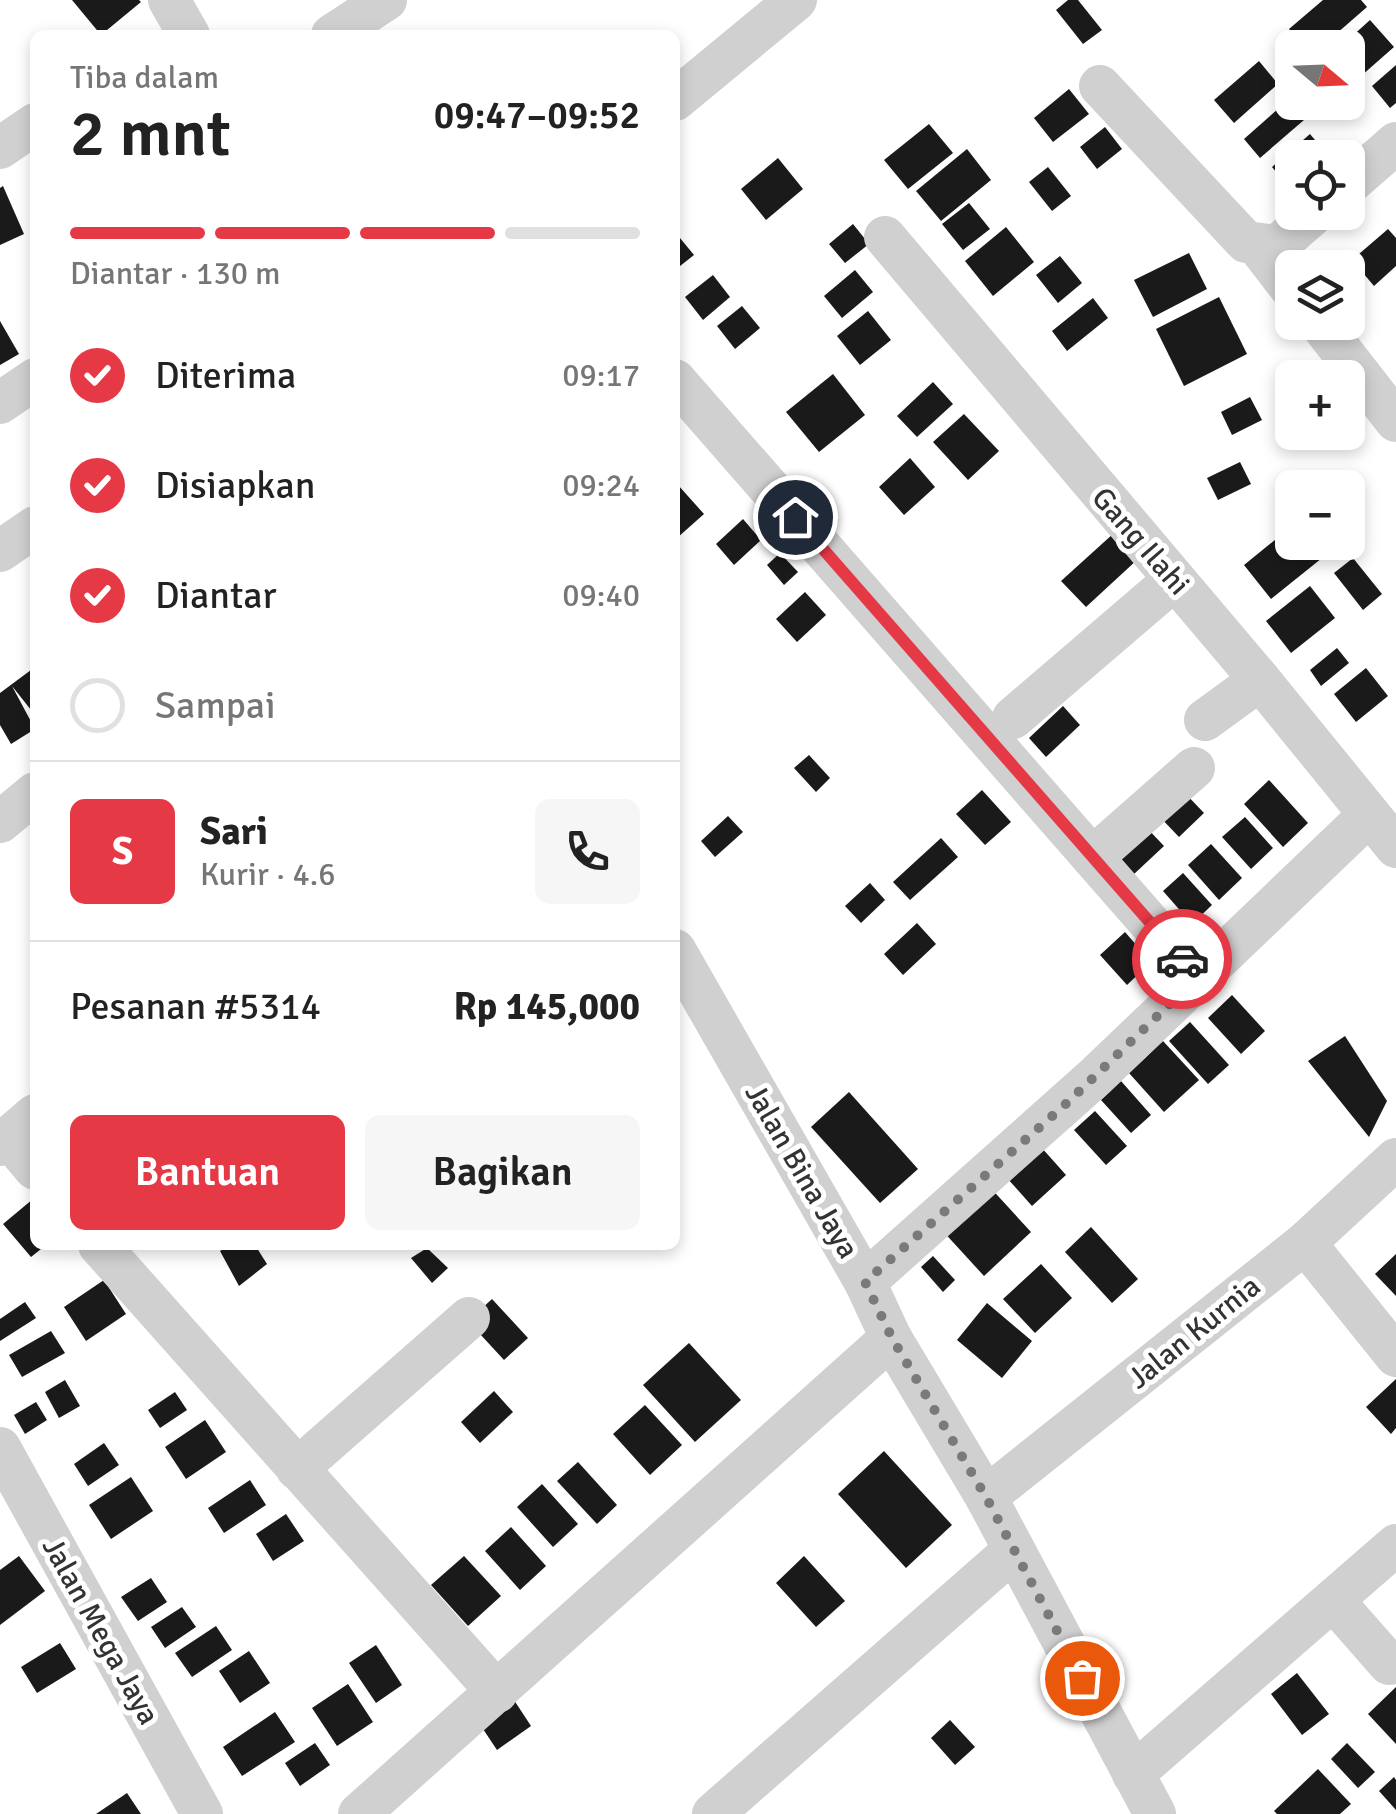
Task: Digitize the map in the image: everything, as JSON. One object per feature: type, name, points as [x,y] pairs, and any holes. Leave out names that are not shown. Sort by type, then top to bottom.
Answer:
[{"type":"street","points":[[340,30],[386,0]]},
{"type":"street","points":[[680,96],[796,0]]},
{"type":"street","points":[[1100,86],[1237,235],[1258,246],[1275,268]]},
{"type":"street","points":[[0,148],[30,127]]},
{"type":"street","points":[[1365,170],[1396,143]]},
{"type":"street","points":[[1258,246],[1277,246],[1295,230]]},
{"type":"street","name":"Gang Ilahi","points":[[885,237],[1260,680],[1382,831]]},
{"type":"street","points":[[1332,340],[1396,420]]},
{"type":"street","points":[[0,402],[30,382]]},
{"type":"street","points":[[682,404],[1198,977]]},
{"type":"street","points":[[0,551],[30,530]]},
{"type":"street","points":[[1013,718],[1174,580]]},
{"type":"street","points":[[1205,720],[1260,680]]},
{"type":"street","points":[[1093,856],[1194,768]]},
{"type":"street","points":[[0,822],[30,797]]},
{"type":"street","points":[[865,1282],[1068,1102],[1198,977],[1382,831]]},
{"type":"street","name":"Jalan Bina Jaya","points":[[680,959],[865,1282],[892,1338],[986,1497],[1154,1814]]},
{"type":"street","name":"Jalan Kurnia","points":[[986,1497],[1306,1243],[1396,1159]]},
{"type":"street","points":[[1306,1243],[1396,1356]]},
{"type":"street","points":[[103,1250],[497,1692]]},
{"type":"street","points":[[297,1469],[469,1318]]},
{"type":"street","points":[[359,1814],[892,1338]]},
{"type":"street","name":"Jalan Mega Jaya","points":[[2,1458],[202,1814]]},
{"type":"street","points":[[1134,1774],[1396,1545]]},
{"type":"street","points":[[713,1814],[1014,1550]]},
{"type":"street","points":[[1333,1600],[1390,1664]]},
{"type":"building","points":[[72,0],[141,2],[107,30],[97,30]]},
{"type":"building","points":[[1068,0],[1078,0],[1102,30],[1083,44],[1056,10]]},
{"type":"building","points":[[1323,0],[1361,0],[1367,7],[1341,30],[1289,29]]},
{"type":"building","points":[[1370,20],[1394,47],[1365,72],[1365,30],[1359,30]]},
{"type":"building","points":[[1259,61],[1275,80],[1275,87],[1234,123],[1214,100]]},
{"type":"building","points":[[1396,65],[1396,103],[1390,108],[1372,86]]},
{"type":"building","points":[[1069,89],[1089,114],[1053,142],[1034,118]]},
{"type":"building","points":[[1275,112],[1275,120],[1304,120],[1281,140],[1275,140],[1275,145],[1260,158],[1244,139]]},
{"type":"building","points":[[929,124],[953,153],[908,189],[884,160]]},
{"type":"building","points":[[1105,127],[1122,149],[1097,169],[1080,147]]},
{"type":"building","points":[[967,149],[991,180],[941,221],[916,191]]},
{"type":"building","points":[[778,158],[803,189],[766,220],[741,189]]},
{"type":"building","points":[[1048,167],[1071,196],[1052,211],[1029,182]]},
{"type":"building","points":[[3,186],[24,234],[0,245],[0,188]]},
{"type":"building","points":[[969,203],[990,229],[963,250],[942,224]]},
{"type":"building","points":[[853,224],[869,244],[845,263],[829,244]]},
{"type":"building","points":[[1006,227],[1034,262],[993,296],[965,261]]},
{"type":"building","points":[[1388,229],[1396,238],[1396,266],[1374,286],[1365,275],[1364,250]]},
{"type":"building","points":[[680,238],[694,255],[680,266]]},
{"type":"building","points":[[1189,253],[1207,289],[1153,317],[1134,280]]},
{"type":"building","points":[[1060,256],[1082,283],[1058,303],[1036,275]]},
{"type":"building","points":[[855,270],[873,292],[842,318],[824,296]]},
{"type":"building","points":[[713,275],[730,297],[703,320],[685,297]]},
{"type":"building","points":[[1219,297],[1247,354],[1184,386],[1156,329]]},
{"type":"building","points":[[1093,298],[1108,318],[1067,351],[1052,331]]},
{"type":"building","points":[[742,306],[760,328],[735,349],[717,326]]},
{"type":"building","points":[[868,311],[891,340],[860,365],[837,336]]},
{"type":"building","points":[[0,321],[19,354],[0,365]]},
{"type":"building","points":[[833,374],[865,415],[819,452],[786,412]]},
{"type":"building","points":[[933,382],[953,404],[917,437],[897,416]]},
{"type":"building","points":[[1250,397],[1262,420],[1232,435],[1221,412]]},
{"type":"building","points":[[964,414],[999,451],[968,480],[933,442]]},
{"type":"building","points":[[910,458],[935,487],[904,515],[879,487]]},
{"type":"building","points":[[1240,462],[1251,484],[1218,500],[1207,478]]},
{"type":"building","points":[[680,487],[704,514],[680,535]]},
{"type":"building","points":[[743,519],[761,540],[734,565],[716,544]]},
{"type":"building","points":[[1114,533],[1138,559],[1086,607],[1061,581]]},
{"type":"building","points":[[1275,540],[1275,560],[1320,560],[1271,599],[1244,565]]},
{"type":"building","points":[[780,553],[798,572],[784,585],[767,565]]},
{"type":"building","points":[[1355,560],[1382,594],[1363,610],[1334,573]]},
{"type":"building","points":[[1310,586],[1335,618],[1291,653],[1266,621]]},
{"type":"building","points":[[805,592],[826,615],[797,642],[776,619]]},
{"type":"building","points":[[1337,648],[1349,663],[1321,686],[1310,670]]},
{"type":"building","points":[[1366,668],[1388,696],[1356,722],[1334,694]]},
{"type":"building","points":[[30,671],[30,709],[12,686],[30,720],[30,732],[11,744],[0,725],[0,693]]},
{"type":"building","points":[[1063,706],[1080,725],[1046,757],[1029,738]]},
{"type":"building","points":[[809,755],[830,778],[816,792],[794,768]]},
{"type":"building","points":[[1269,780],[1308,823],[1283,847],[1244,804]]},
{"type":"building","points":[[982,790],[1011,822],[985,845],[956,814]]},
{"type":"building","points":[[1183,791],[1204,813],[1179,837],[1157,814]]},
{"type":"building","points":[[728,816],[743,832],[715,857],[701,841]]},
{"type":"building","points":[[1245,817],[1273,848],[1251,869],[1222,837]]},
{"type":"building","points":[[1145,826],[1164,846],[1133,875],[1114,855]]},
{"type":"building","points":[[941,838],[958,857],[910,900],[893,882]]},
{"type":"building","points":[[1211,844],[1242,878],[1219,900],[1188,865]]},
{"type":"building","points":[[1183,873],[1212,905],[1192,924],[1163,891]]},
{"type":"building","points":[[870,883],[885,900],[861,923],[845,906]]},
{"type":"building","points":[[917,923],[936,944],[903,975],[884,954]]},
{"type":"building","points":[[1125,932],[1151,962],[1127,985],[1100,955]]},
{"type":"building","points":[[1232,995],[1265,1031],[1241,1054],[1208,1018]]},
{"type":"building","points":[[1190,1022],[1229,1065],[1208,1084],[1169,1041]]},
{"type":"building","points":[[1345,1036],[1387,1101],[1369,1137],[1308,1061]]},
{"type":"building","points":[[1163,1041],[1199,1080],[1164,1112],[1129,1073]]},
{"type":"building","points":[[1121,1081],[1151,1115],[1131,1133],[1101,1100]]},
{"type":"building","points":[[849,1092],[918,1169],[880,1203],[811,1127]]},
{"type":"building","points":[[1095,1111],[1127,1146],[1106,1165],[1074,1130]]},
{"type":"building","points":[[1041,1147],[1066,1175],[1032,1206],[1007,1178]]},
{"type":"building","points":[[987,1184],[1031,1232],[984,1276],[940,1228]]},
{"type":"building","points":[[30,1202],[30,1250],[40,1250],[31,1257],[3,1224]]},
{"type":"building","points":[[1091,1227],[1138,1279],[1112,1303],[1065,1252]]},
{"type":"building","points":[[258,1250],[267,1264],[239,1286],[220,1251]]},
{"type":"building","points":[[429,1250],[448,1268],[432,1283],[411,1258]]},
{"type":"building","points":[[1396,1254],[1396,1296],[1375,1274]]},
{"type":"building","points":[[933,1256],[955,1280],[943,1292],[921,1267]]},
{"type":"building","points":[[1041,1264],[1072,1298],[1035,1333],[1003,1299]]},
{"type":"building","points":[[104,1280],[126,1314],[86,1341],[64,1307]]},
{"type":"building","points":[[492,1299],[528,1338],[504,1360],[468,1321]]},
{"type":"building","points":[[25,1302],[36,1318],[0,1341],[0,1319]]},
{"type":"building","points":[[987,1303],[1032,1341],[1002,1378],[957,1340]]},
{"type":"building","points":[[51,1331],[65,1353],[22,1377],[9,1355]]},
{"type":"building","points":[[689,1343],[741,1400],[695,1442],[643,1385]]},
{"type":"building","points":[[1396,1379],[1396,1428],[1391,1434],[1366,1407]]},
{"type":"building","points":[[65,1380],[80,1406],[59,1418],[45,1392]]},
{"type":"building","points":[[494,1391],[513,1412],[480,1443],[461,1422]]},
{"type":"building","points":[[175,1392],[187,1410],[160,1428],[148,1410]]},
{"type":"building","points":[[36,1402],[47,1420],[25,1434],[14,1415]]},
{"type":"building","points":[[645,1405],[682,1445],[650,1475],[613,1434]]},
{"type":"building","points":[[205,1420],[226,1452],[186,1479],[165,1447]]},
{"type":"building","points":[[104,1443],[119,1465],[88,1486],[74,1464]]},
{"type":"building","points":[[884,1451],[952,1525],[906,1568],[838,1494]]},
{"type":"building","points":[[578,1462],[617,1505],[597,1524],[557,1481]]},
{"type":"building","points":[[131,1477],[153,1511],[111,1539],[89,1505]]},
{"type":"building","points":[[250,1480],[266,1505],[224,1533],[208,1508]]},
{"type":"building","points":[[542,1484],[578,1524],[553,1547],[517,1507]]},
{"type":"building","points":[[286,1514],[304,1541],[273,1561],[256,1534]]},
{"type":"building","points":[[511,1527],[546,1566],[520,1590],[485,1551]]},
{"type":"building","points":[[19,1556],[45,1591],[0,1625],[0,1570]]},
{"type":"building","points":[[464,1556],[501,1596],[468,1626],[431,1585]]},
{"type":"building","points":[[804,1556],[845,1601],[816,1627],[776,1583]]},
{"type":"building","points":[[151,1578],[167,1602],[138,1621],[121,1597]]},
{"type":"building","points":[[182,1607],[196,1627],[165,1648],[151,1627]]},
{"type":"building","points":[[216,1626],[232,1650],[192,1677],[175,1653]]},
{"type":"building","points":[[60,1643],[76,1669],[37,1693],[21,1667]]},
{"type":"building","points":[[376,1645],[402,1685],[376,1703],[349,1663]]},
{"type":"building","points":[[249,1651],[270,1683],[240,1703],[219,1671]]},
{"type":"building","points":[[1297,1673],[1329,1714],[1302,1735],[1271,1694]]},
{"type":"building","points":[[348,1684],[373,1722],[337,1746],[312,1708]]},
{"type":"building","points":[[1396,1687],[1396,1744],[1368,1714]]},
{"type":"building","points":[[510,1694],[531,1726],[497,1750],[475,1717]]},
{"type":"building","points":[[275,1712],[295,1742],[242,1776],[223,1747]]},
{"type":"building","points":[[950,1720],[975,1747],[955,1765],[931,1738]]},
{"type":"building","points":[[315,1743],[330,1765],[300,1786],[285,1763]]},
{"type":"building","points":[[1347,1743],[1375,1772],[1358,1788],[1331,1759]]},
{"type":"building","points":[[1318,1769],[1351,1804],[1340,1814],[1277,1814],[1274,1811]]},
{"type":"building","points":[[1394,1777],[1396,1780],[1396,1810],[1379,1791]]},
{"type":"building","points":[[127,1793],[141,1814],[96,1814]]},
{"type":"way so far","points":[[1082,1678],[986,1497],[892,1338],[865,1282],[1096,1077],[1198,977],[1182,959]]},
{"type":"route","points":[[795,517],[1182,959]]}]
